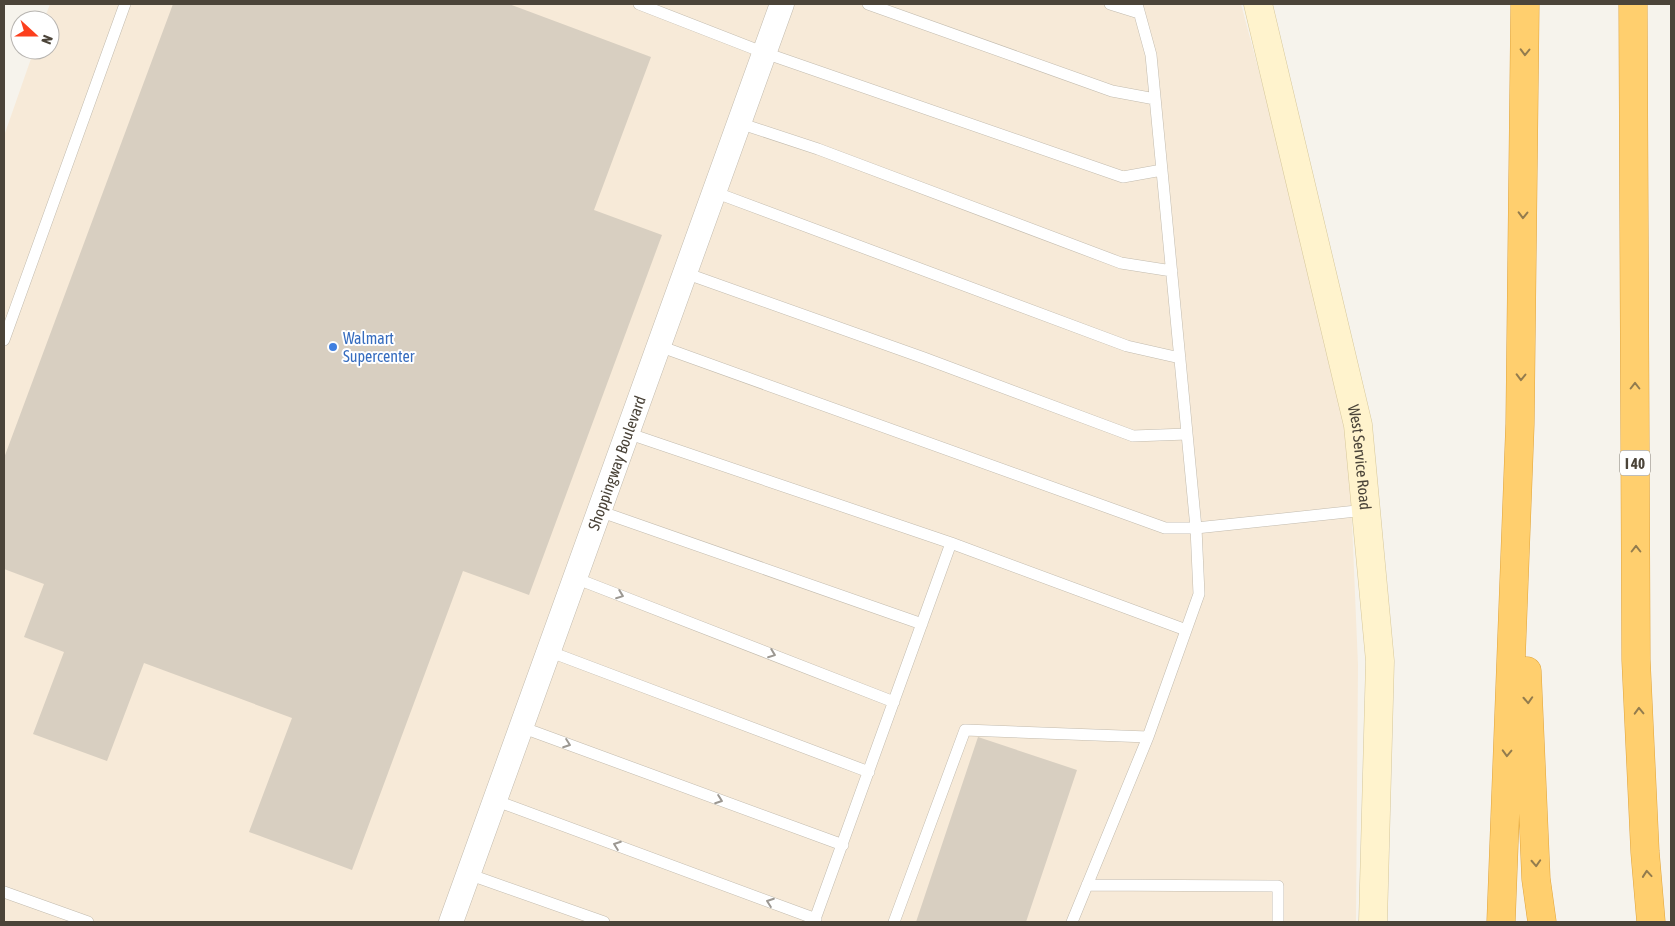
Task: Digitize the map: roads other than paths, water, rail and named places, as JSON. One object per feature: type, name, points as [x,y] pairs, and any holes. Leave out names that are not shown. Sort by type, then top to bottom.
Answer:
[{"type":"highway","points":[[1501,922],[1520,424],[1525,4]]},
{"type":"highway","name":"I 40","points":[[1633,4],[1636,660],[1645,852],[1651,922]]},
{"type":"highway","points":[[1520,424],[1527,666],[1536,879],[1542,922]]},
{"type":"main road","name":"West Service Road","points":[[1258,4],[1358,425],[1380,661],[1373,922]]},
{"type":"street","name":"Shoppingway Boulevard","points":[[450,922],[782,4]]},
{"type":"lane","points":[[4,340],[125,4]]},
{"type":"lane","points":[[639,4],[765,53],[1123,177],[1162,170]]},
{"type":"lane","points":[[868,4],[1112,91],[1155,99]]},
{"type":"lane","points":[[1072,922],[1148,737],[1199,594],[1196,528],[1151,55],[1138,8],[1110,4]]},
{"type":"lane","points":[[739,122],[818,149],[1121,264],[1172,271]]},
{"type":"lane","points":[[714,192],[1127,346],[1180,358]]},
{"type":"lane","points":[[685,273],[924,358],[1133,436],[1187,434]]},
{"type":"lane","points":[[659,346],[1165,528],[1196,528],[1366,510]]},
{"type":"lane","points":[[627,433],[951,544],[1186,630]]},
{"type":"lane","points":[[599,511],[922,624]]},
{"type":"lane","points":[[494,800],[815,920],[951,544]]},
{"type":"lane","points":[[575,578],[894,702]]},
{"type":"lane","points":[[548,651],[869,772]]},
{"type":"lane","points":[[521,727],[843,845]]},
{"type":"lane","points":[[894,922],[965,730],[1148,737]]},
{"type":"lane","points":[[468,874],[604,922]]},
{"type":"lane","points":[[1087,884],[1278,886],[1278,922]]},
{"type":"lane","points":[[4,892],[88,922]]},
{"type":"place","name":"Walmart Supercenter","points":[[333,347]]}]
